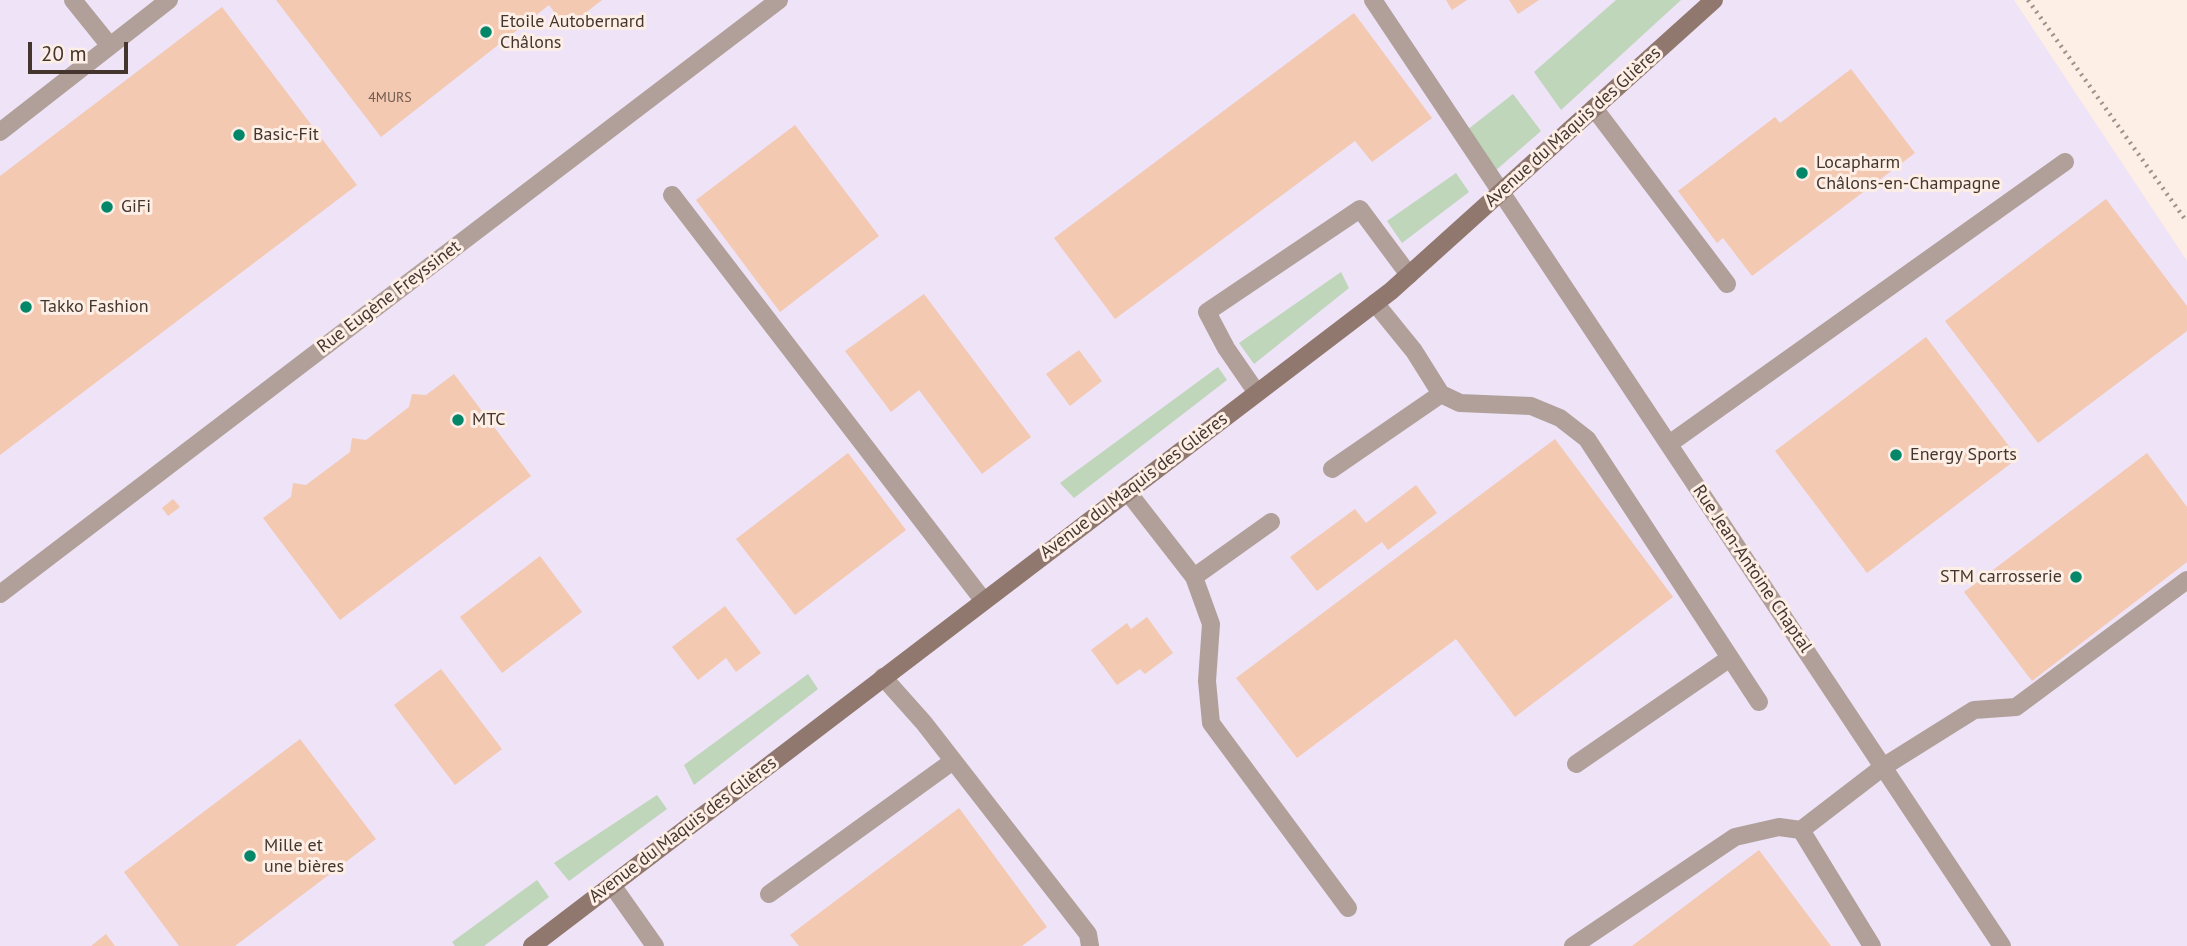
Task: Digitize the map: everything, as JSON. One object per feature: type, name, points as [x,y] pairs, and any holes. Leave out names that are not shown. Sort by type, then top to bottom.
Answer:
[{"type":"main road","name":"Avenue du Maquis des Glières","points":[[533,946],[1375,303],[1714,0]]},
{"type":"street","points":[[74,0],[110,46]]},
{"type":"street","points":[[0,132],[170,0]]},
{"type":"street","name":"Rue Eugène Freyssinet","points":[[0,594],[779,0]]},
{"type":"street","name":"Rue Jean-Antoine Chaptal","points":[[1373,0],[2002,946]]},
{"type":"street","points":[[1594,108],[1727,284]]},
{"type":"street","points":[[1669,444],[2065,162]]},
{"type":"street","points":[[672,195],[984,600]]},
{"type":"street","points":[[1257,393],[1226,348],[1207,312],[1360,209],[1409,275]]},
{"type":"street","points":[[1375,303],[1414,351],[1441,394],[1460,403],[1531,406],[1560,418],[1587,439],[1759,702]]},
{"type":"street","points":[[1332,469],[1441,394]]},
{"type":"street","points":[[1127,491],[1194,576],[1211,624],[1207,681],[1211,723],[1348,908]]},
{"type":"street","points":[[1194,576],[1271,522]]},
{"type":"street","points":[[1573,946],[1735,837],[1779,827],[1801,830],[1883,767],[1974,710],[2016,707],[2187,580]]},
{"type":"street","points":[[1576,764],[1730,657]]},
{"type":"street","points":[[883,677],[953,761],[1088,934],[1090,946]]},
{"type":"street","points":[[769,894],[953,761]]},
{"type":"street","points":[[1801,830],[1872,946]]},
{"type":"street","points":[[612,885],[655,946]]},
{"type":"path","points":[[2028,0],[2147,162],[2187,222]]},
{"type":"shaded area","points":[[0,0],[2014,0],[2187,261],[2187,946],[0,946]]},
{"type":"green space","points":[[1616,0],[1681,0],[1561,110],[1534,72]]},
{"type":"green space","points":[[1513,94],[1541,131],[1495,171],[1467,130]]},
{"type":"green space","points":[[1456,173],[1469,192],[1402,243],[1387,221]]},
{"type":"green space","points":[[1341,272],[1349,288],[1254,364],[1239,343]]},
{"type":"green space","points":[[1218,367],[1227,380],[1074,498],[1060,483]]},
{"type":"green space","points":[[808,674],[818,689],[694,785],[684,765]]},
{"type":"green space","points":[[657,795],[667,809],[569,881],[554,863]]},
{"type":"green space","points":[[537,880],[549,897],[484,946],[455,946],[452,942]]},
{"type":"building","points":[[276,0],[602,0],[566,28],[549,5],[381,137]]},
{"type":"building","points":[[1446,0],[1467,0],[1452,10]]},
{"type":"building","points":[[1509,0],[1539,0],[1518,14]]},
{"type":"building","points":[[222,7],[357,185],[0,455],[0,176]]},
{"type":"building","points":[[1354,13],[1432,118],[1372,162],[1355,141],[1115,319],[1054,238]]},
{"type":"building","name":"Locapharm Châlons-en-Champagne","points":[[1851,69],[1915,153],[1752,276],[1723,238],[1717,243],[1678,191],[1775,117],[1780,123]]},
{"type":"building","points":[[795,125],[879,236],[780,312],[696,200]]},
{"type":"building","points":[[2106,199],[2187,306],[2187,331],[2038,443],[1945,321]]},
{"type":"building","points":[[924,294],[1031,437],[982,474],[919,390],[891,412],[845,351]]},
{"type":"building","name":"Energy Sports","points":[[1926,337],[2018,458],[1867,573],[1775,451]]},
{"type":"building","points":[[1079,350],[1102,381],[1070,406],[1046,374]]},
{"type":"building","points":[[454,374],[531,476],[340,620],[263,518],[291,497],[293,483],[306,485],[350,452],[352,438],[366,440],[409,407],[412,394],[426,395]]},
{"type":"building","points":[[1555,439],[1673,597],[1515,717],[1456,639],[1297,758],[1236,678]]},
{"type":"building","points":[[848,453],[906,530],[795,615],[736,539]]},
{"type":"building","name":"STM carrosserie","points":[[2147,453],[2187,507],[2187,562],[2032,681],[1964,592]]},
{"type":"building","points":[[1416,485],[1437,513],[1388,550],[1382,542],[1317,591],[1290,557],[1355,509],[1366,523]]},
{"type":"building","points":[[173,499],[180,507],[168,516],[162,508]]},
{"type":"building","points":[[540,556],[582,612],[502,673],[460,617]]},
{"type":"building","points":[[725,606],[761,653],[736,672],[726,658],[698,680],[672,647]]},
{"type":"building","points":[[1147,617],[1173,653],[1145,674],[1140,669],[1117,685],[1091,650],[1127,623],[1131,629]]},
{"type":"building","points":[[441,669],[502,749],[455,785],[394,705]]},
{"type":"building","name":"Mille et une bières","points":[[300,739],[376,839],[235,946],[179,946],[124,872]]},
{"type":"building","points":[[959,808],[1047,927],[1022,946],[799,946],[790,935]]},
{"type":"building","points":[[1759,850],[1831,946],[1632,946]]},
{"type":"building","points":[[106,934],[115,946],[91,946]]},
{"type":"place","name":"Etoile Autobernard Châlons","points":[[486,32]]},
{"type":"place","name":"Basic-Fit","points":[[239,135]]},
{"type":"place","name":"Locapharm Châlons-en-Champagne","points":[[1802,173]]},
{"type":"place","name":"GiFi","points":[[107,207]]},
{"type":"place","name":"Takko Fashion","points":[[26,307]]},
{"type":"place","name":"MTC","points":[[458,420]]},
{"type":"place","name":"Energy Sports","points":[[1896,455]]},
{"type":"place","name":"STM carrosserie","points":[[2076,577]]},
{"type":"place","name":"Mille et une bières","points":[[250,856]]}]
